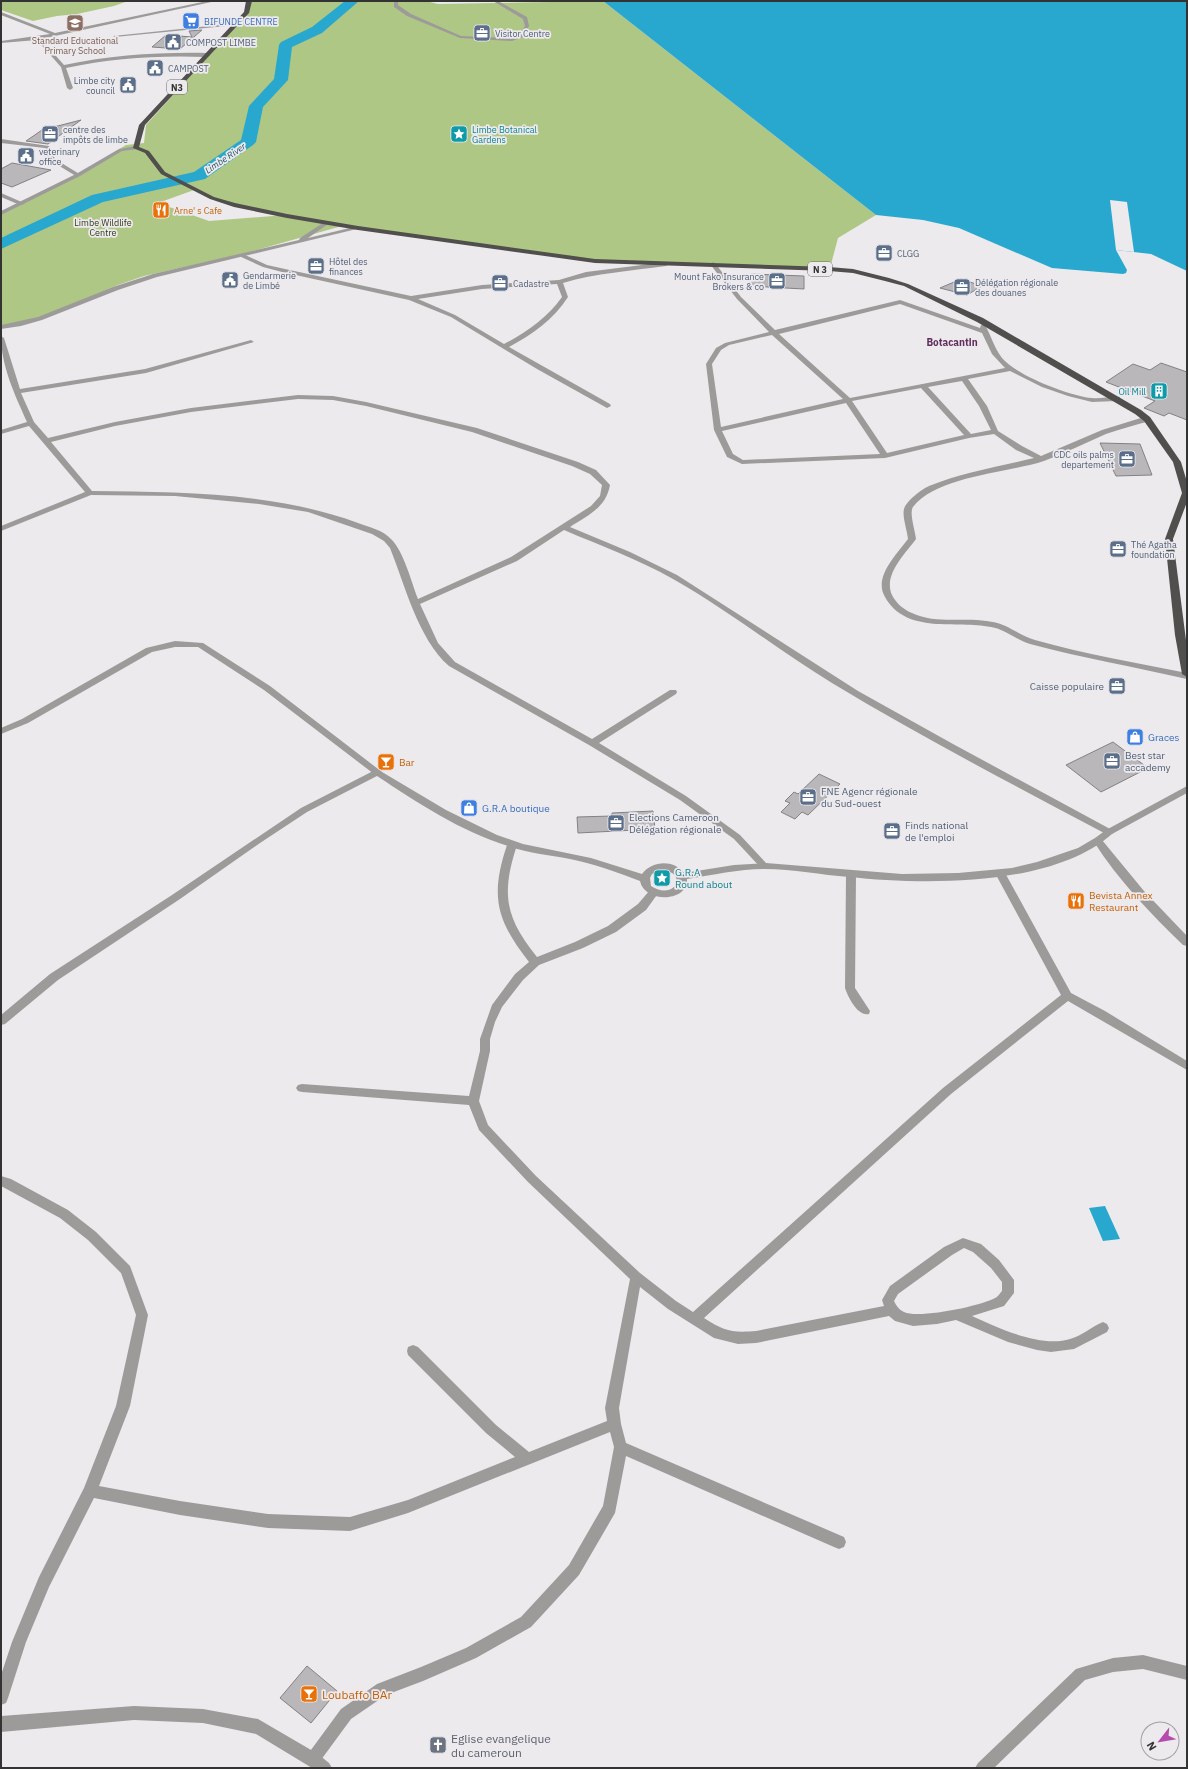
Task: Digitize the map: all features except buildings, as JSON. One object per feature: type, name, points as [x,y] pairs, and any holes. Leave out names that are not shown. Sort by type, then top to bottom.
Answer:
[{"type":"highway","name":"N3","points":[[136,148],[142,126],[247,12],[248,1]]},
{"type":"highway","name":"N 3","points":[[136,148],[147,152],[162,174],[212,198],[234,205],[358,228],[595,261],[713,264],[853,271],[906,285],[980,320],[1117,399],[1147,419],[1177,462],[1186,493],[1169,539],[1184,635],[1187,675]]},
{"type":"street","points":[[1,42],[38,38],[115,20],[214,1]]},
{"type":"street","points":[[396,1],[396,6],[409,15],[460,38],[512,40],[522,36],[528,26],[525,18],[495,1]]},
{"type":"street","points":[[1,13],[54,34]]},
{"type":"street","points":[[115,36],[236,24]]},
{"type":"street","points":[[38,38],[62,66],[70,88]]},
{"type":"street","points":[[62,66],[99,59],[133,56],[207,55]]},
{"type":"street","points":[[1,141],[47,147],[49,150],[49,155],[53,160],[78,175]]},
{"type":"street","points":[[1,213],[22,204],[78,175],[121,150],[136,148]]},
{"type":"street","points":[[1,195],[22,204]]},
{"type":"street","points":[[295,244],[326,223]]},
{"type":"street","points":[[1,327],[30,323],[138,280],[358,228]]},
{"type":"street","points":[[241,255],[265,266],[284,271],[411,298],[453,316],[503,347],[607,406]]},
{"type":"street","points":[[411,298],[482,287],[559,282],[586,274],[666,264]]},
{"type":"street","points":[[713,264],[739,298],[774,333],[848,400],[885,456]]},
{"type":"street","points":[[503,347],[535,329],[557,309],[565,297],[559,282]]},
{"type":"street","points":[[985,332],[900,302],[732,342],[718,349],[709,364],[718,430],[730,455],[742,462],[885,456],[969,436],[995,432]]},
{"type":"street","points":[[980,320],[1001,361],[1011,369],[1036,381],[1077,396],[1093,400],[1117,399]]},
{"type":"street","points":[[1,338],[17,392],[31,423],[90,493]]},
{"type":"street","points":[[17,392],[146,371],[251,342]]},
{"type":"street","points":[[718,430],[848,400],[1011,369]]},
{"type":"street","points":[[964,379],[983,406],[995,432],[1019,448],[1041,458]]},
{"type":"street","points":[[923,386],[969,436]]},
{"type":"street","points":[[46,441],[115,424],[191,410],[298,397],[334,398],[366,404],[474,430],[575,464],[593,472],[606,485],[604,496],[594,508],[514,559],[416,603]]},
{"type":"street","points":[[1147,419],[1105,432],[1041,458],[988,471],[931,488],[921,494],[908,508],[907,517],[911,527],[912,539],[888,573],[886,583],[888,596],[893,604],[914,617],[926,620],[992,624],[1030,642],[1187,675]]},
{"type":"street","points":[[1,432],[31,423]]},
{"type":"street","points":[[1,529],[90,493],[175,494],[259,502],[296,508],[340,519],[375,532],[387,539],[394,546],[426,630],[433,644],[442,656],[452,664],[592,743],[705,813],[737,837],[764,866]]},
{"type":"street","points":[[564,527],[652,566],[687,584],[732,612],[777,645],[854,693],[1109,832]]},
{"type":"street","points":[[1,731],[25,721],[149,650],[175,644],[200,645],[267,688],[377,772],[468,827],[512,845],[590,860],[644,879]]},
{"type":"street","points":[[592,743],[673,692]]},
{"type":"street","points":[[1,1021],[54,977],[170,901],[257,840],[317,803],[377,772]]},
{"type":"street","points":[[682,877],[764,866],[851,874],[937,878],[1000,873],[1047,864],[1099,842],[1109,832],[1187,789]]},
{"type":"street","points":[[1099,842],[1117,867],[1157,913],[1187,942]]},
{"type":"street","points":[[512,845],[504,864],[502,886],[504,912],[513,933],[536,962]]},
{"type":"street","points":[[658,867],[672,869],[678,872],[682,877],[683,882],[681,888],[676,892],[669,894],[654,892],[644,884],[646,874],[658,867]]},
{"type":"street","points":[[1000,873],[1067,996],[1101,1014],[1187,1066]]},
{"type":"street","points":[[851,874],[850,988],[853,995],[865,1011]]},
{"type":"street","points":[[654,892],[642,907],[612,929],[536,962],[519,977],[497,1005],[490,1022],[486,1038],[485,1050],[474,1101],[484,1127],[532,1179],[636,1277],[672,1305],[695,1318],[718,1334],[738,1338],[750,1338],[891,1310]]},
{"type":"street","points":[[695,1318],[946,1091],[1067,996]]},
{"type":"street","points":[[302,1088],[474,1101]]},
{"type":"street","points":[[1,1181],[7,1182],[64,1214],[92,1236],[126,1270],[142,1315],[123,1406],[90,1491],[44,1582],[19,1642],[1,1698]]},
{"type":"street","points":[[963,1243],[977,1248],[995,1264],[1008,1280],[1008,1293],[1000,1302],[955,1314],[921,1321],[902,1318],[891,1310],[888,1300],[894,1290],[948,1251],[963,1243]]},
{"type":"street","points":[[1,1724],[134,1713],[203,1716],[258,1726],[318,1763],[346,1714],[382,1689],[423,1674],[471,1653],[526,1622],[574,1570],[610,1508],[621,1447],[614,1424],[612,1408],[636,1277]]},
{"type":"street","points":[[955,1314],[985,1328],[1046,1346],[1064,1346],[1079,1341],[1102,1328]]},
{"type":"street","points":[[413,1351],[491,1429],[526,1458]]},
{"type":"street","points":[[90,1491],[180,1508],[268,1521],[350,1524],[408,1506],[614,1424]]},
{"type":"street","points":[[621,1447],[839,1542]]},
{"type":"street","points":[[983,1768],[1081,1674],[1113,1665],[1143,1662],[1187,1673]]},
{"type":"green space","points":[[1,1],[128,1],[114,6],[77,14],[33,21],[1,10]]},
{"type":"green space","name":"Limbe Botanical Gardens","points":[[251,1],[426,1],[438,4],[603,1],[876,215],[838,238],[830,268],[592,260],[342,226],[242,254],[144,276],[118,285],[30,322],[1,327],[1,212],[83,171],[126,145],[144,143],[146,125],[248,12]],"holes":[[[194,190],[224,202],[286,215],[209,221],[158,203]]]},
{"type":"water","points":[[603,1],[1187,1],[1187,271],[1151,254],[1116,250],[1127,270],[1126,273],[1052,268],[959,228],[923,220],[876,215]]},
{"type":"water","points":[[1105,1206],[1120,1239],[1103,1241],[1089,1208]]},
{"type":"pier","points":[[1110,200],[1127,202],[1134,252],[1116,250]]},
{"type":"waterway","name":"Limbe River","points":[[1,244],[98,198],[199,176],[248,142],[256,106],[281,80],[286,45],[317,30],[353,1]]},
{"type":"place","name":"BIFUNDE CENTRE","points":[[191,21]]},
{"type":"place","name":"Standard Educational Primary School","points":[[75,23]]},
{"type":"place","name":"Visitor Centre","points":[[482,33]]},
{"type":"place","name":"COMPOST LIMBE","points":[[173,42]]},
{"type":"place","name":"CAMPOST","points":[[155,68]]},
{"type":"place","name":"Limbe city council","points":[[128,85]]},
{"type":"place","name":"centre des impôts de limbe","points":[[50,134]]},
{"type":"place","name":"Limbe Botanical Gardens","points":[[459,134]]},
{"type":"place","name":"veterinary office","points":[[26,156]]},
{"type":"place","name":"Arne' s Cafe","points":[[161,210]]},
{"type":"place","name":"CLGG","points":[[884,253]]},
{"type":"place","name":"Hôtel des finances","points":[[316,266]]},
{"type":"place","name":"Gendarmerie de Limbé","points":[[230,280]]},
{"type":"place","name":"Mount Fako Insurance Brokers & co","points":[[777,281]]},
{"type":"place","name":"Cadastre","points":[[500,283]]},
{"type":"place","name":"Délégation régionale des douanes","points":[[962,287]]},
{"type":"place","name":"Oil Mill","points":[[1159,391]]},
{"type":"place","name":"CDC oils palms departement","points":[[1127,459]]},
{"type":"place","name":"Thé Agatha foundation","points":[[1118,549]]},
{"type":"place","name":"Caisse populaire","points":[[1117,686]]},
{"type":"place","name":"Graces","points":[[1135,737]]},
{"type":"place","name":"Best star accademy","points":[[1112,761]]},
{"type":"place","name":"Bar","points":[[386,762]]},
{"type":"place","name":"FNE Agencr régionale du Sud-ouest","points":[[808,797]]},
{"type":"place","name":"G.R.A boutique","points":[[469,808]]},
{"type":"place","name":"Elections Cameroon Délégation régionale","points":[[616,823]]},
{"type":"place","name":"Finds national de l'emploi","points":[[892,831]]},
{"type":"place","name":"G.R.A Round about","points":[[662,878]]},
{"type":"place","name":"Bevista Annex Restaurant","points":[[1076,901]]},
{"type":"place","name":"Loubaffo BAr","points":[[309,1694]]},
{"type":"place","name":"Eglise evangelique du cameroun","points":[[438,1745]]},
{"type":"district","name":"Botacantin","points":[[952,342]]},
{"type":"park label","name":"Limbe Wildlife Centre","points":[[103,228]]}]
